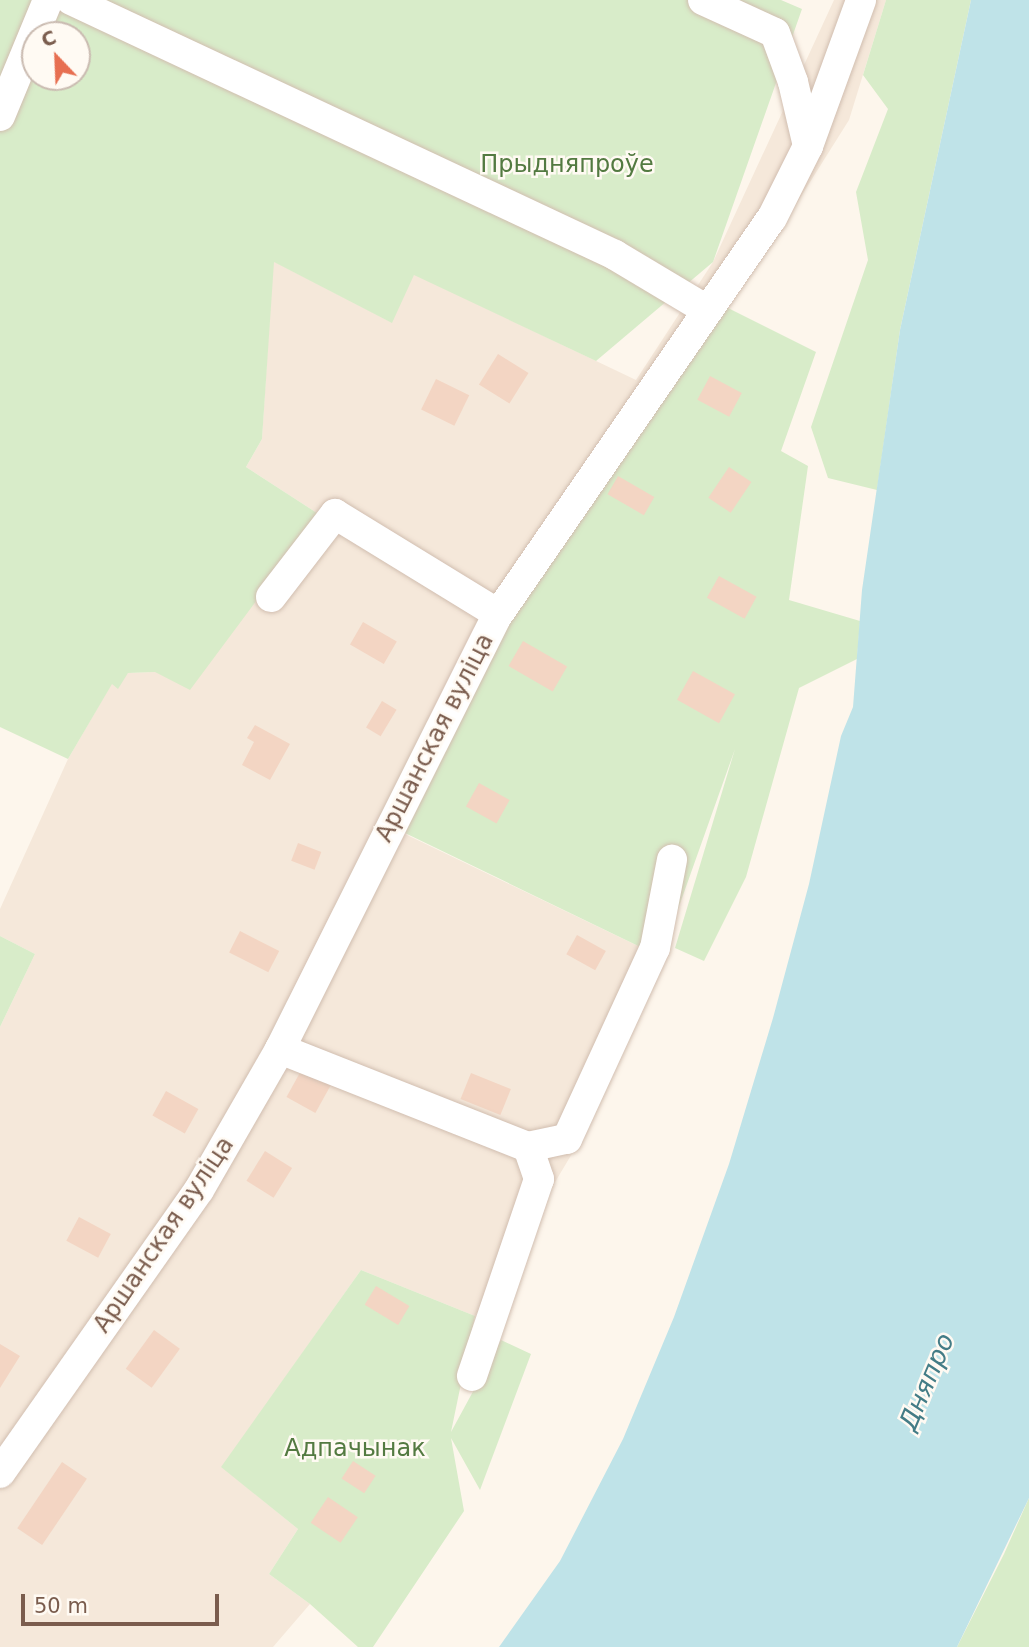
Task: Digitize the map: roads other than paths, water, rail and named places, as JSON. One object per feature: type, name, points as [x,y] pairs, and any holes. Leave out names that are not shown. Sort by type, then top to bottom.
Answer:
[{"type":"street","points":[[0,116],[48,0]]},
{"type":"street","points":[[71,0],[615,255],[707,310]]},
{"type":"street","points":[[704,0],[775,33],[793,82],[808,146]]},
{"type":"street","name":"Аршанская вуліца","points":[[0,1473],[200,1190],[280,1049],[498,614],[772,218],[808,146],[861,0]]},
{"type":"street","points":[[271,597],[335,514],[498,614]]},
{"type":"street","points":[[280,1049],[528,1147],[568,1139],[655,948],[672,860]]},
{"type":"street","points":[[472,1376],[539,1178],[528,1147]]},
{"type":"water","name":"Дняпро","points":[[971,0],[1029,0],[1029,1498],[957,1647],[499,1647],[560,1561],[623,1439],[674,1317],[729,1164],[773,1018],[809,884],[841,736],[853,707],[862,590],[900,330]]},
{"type":"park label","name":"Прыдняпроўе","points":[[567,165]]},
{"type":"park label","name":"Адпачынак","points":[[355,1449]]}]
